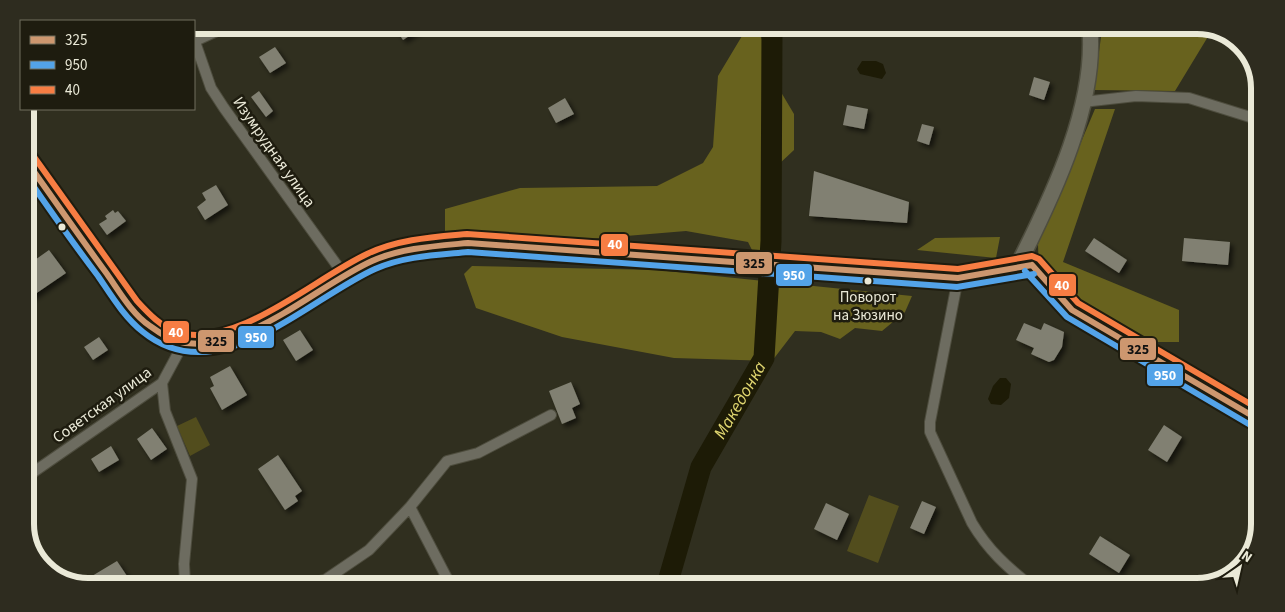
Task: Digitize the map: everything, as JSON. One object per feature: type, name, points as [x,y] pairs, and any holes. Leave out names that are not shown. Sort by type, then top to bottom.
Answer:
[{"type":"main road","points":[[1091,34],[1092,46],[1083,102],[1069,150],[1048,206],[1022,257],[1032,265],[1072,310],[1251,415]]},
{"type":"main road","points":[[34,172],[64,216],[140,318],[161,334],[183,344],[210,343],[243,334],[275,318],[374,260],[405,250],[468,243],[958,278],[1032,265]]},
{"type":"street","points":[[195,40],[209,34]]},
{"type":"street","name":"Изумрудная улица","points":[[195,43],[212,88],[224,108],[344,276]]},
{"type":"street","points":[[1083,102],[1136,96],[1189,98],[1251,116]]},
{"type":"street","points":[[958,278],[930,422],[930,432],[972,523],[980,536],[1000,561],[1021,578]]},
{"type":"street","name":"Советская улица","points":[[34,472],[162,383],[183,344]]},
{"type":"street","points":[[162,383],[165,411],[192,479],[184,564],[185,578]]},
{"type":"street","points":[[331,578],[369,550],[410,507],[447,461],[478,453],[551,416]]},
{"type":"street","points":[[410,507],[447,578]]},
{"type":"shaded area","points":[[743,34],[760,34],[775,82],[794,114],[794,150],[762,180],[763,252],[753,252],[748,242],[686,231],[566,241],[445,234],[445,209],[520,188],[657,186],[703,163],[713,147],[718,76]]},
{"type":"shaded area","points":[[1101,34],[1209,35],[1175,91],[1094,90]]},
{"type":"shaded area","points":[[862,61],[876,61],[883,64],[886,73],[882,79],[860,74],[857,69]]},
{"type":"shaded area","points":[[1095,109],[1115,109],[1063,262],[1179,310],[1179,342],[1152,342],[1039,275],[1038,244]]},
{"type":"shaded area","points":[[1000,237],[996,258],[917,250],[935,238]]},
{"type":"shaded area","points":[[472,266],[657,270],[912,296],[905,312],[882,331],[855,328],[840,339],[821,332],[795,331],[772,361],[674,358],[562,337],[476,308],[464,274]]},
{"type":"shaded area","points":[[1000,378],[1006,378],[1011,384],[1009,398],[1001,405],[991,404],[988,399],[993,386]]},
{"type":"shaded area","points":[[196,417],[210,445],[190,456],[177,426]]},
{"type":"shaded area","points":[[869,495],[899,506],[878,563],[847,551]]},
{"type":"building","points":[[399,34],[412,34],[403,40]]},
{"type":"building","points":[[275,47],[286,63],[270,73],[259,57]]},
{"type":"building","points":[[1034,77],[1050,82],[1044,100],[1029,95]]},
{"type":"building","points":[[259,91],[273,111],[266,117],[251,97]]},
{"type":"building","points":[[565,98],[574,114],[556,123],[548,108]]},
{"type":"building","points":[[847,105],[868,109],[864,129],[843,125]]},
{"type":"building","points":[[922,124],[934,127],[929,145],[917,141]]},
{"type":"building","points":[[814,171],[909,202],[907,223],[809,216]]},
{"type":"building","points":[[216,185],[228,205],[205,220],[197,207],[206,200],[202,193]]},
{"type":"building","points":[[113,210],[115,213],[118,211],[126,221],[107,235],[99,224],[107,219],[105,216]]},
{"type":"building","points":[[1094,238],[1127,260],[1119,273],[1085,251]]},
{"type":"building","points":[[1184,238],[1230,242],[1228,265],[1182,261]]},
{"type":"building","points":[[49,250],[66,273],[34,295],[34,261]]},
{"type":"building","points":[[1024,323],[1041,330],[1044,323],[1064,332],[1062,347],[1054,360],[1049,362],[1031,354],[1034,348],[1016,340]]},
{"type":"building","points":[[300,330],[313,350],[296,361],[283,340]]},
{"type":"building","points":[[99,337],[108,350],[93,360],[84,347]]},
{"type":"building","points":[[230,366],[247,395],[222,410],[210,388],[214,386],[210,377]]},
{"type":"building","points":[[571,382],[580,404],[572,408],[576,418],[562,424],[549,391]]},
{"type":"building","points":[[1164,425],[1182,437],[1167,462],[1148,450]]},
{"type":"building","points":[[152,428],[167,449],[151,460],[137,439]]},
{"type":"building","points":[[111,446],[119,460],[99,472],[91,459]]},
{"type":"building","points":[[278,455],[302,491],[295,496],[298,501],[285,510],[258,469]]},
{"type":"building","points":[[922,501],[936,507],[924,534],[910,528]]},
{"type":"building","points":[[826,503],[849,514],[837,540],[814,529]]},
{"type":"building","points":[[1100,536],[1130,555],[1119,573],[1089,554]]},
{"type":"building","points":[[117,561],[128,578],[89,578]]},
{"type":"waterway","name":"Македонка","points":[[669,578],[701,467],[764,358],[771,241],[772,34]]},
{"type":"transit line","name":"40","points":[[34,157],[137,301],[161,324],[179,333],[202,335],[226,330],[251,321],[276,308],[367,254],[391,245],[454,235],[467,234],[958,269],[1032,256],[1039,259],[1078,303],[1251,404]]},
{"type":"transit line","name":"325","points":[[34,172],[137,315],[170,339],[200,344],[226,340],[251,330],[277,317],[350,272],[372,261],[407,250],[444,245],[468,243],[958,278],[1032,265]]},
{"type":"transit line","name":"950","points":[[34,187],[118,306],[136,326],[172,348],[201,352],[232,347],[262,335],[375,269],[397,261],[444,254],[468,252],[957,287],[1034,274]]},
{"type":"transit line","name":"325","points":[[1032,265],[1072,310],[1251,415]]},
{"type":"transit line","name":"950","points":[[1025,271],[1067,317],[1251,425]]},
{"type":"place","name":"Поворот на Зюзино","points":[[868,281]]}]
